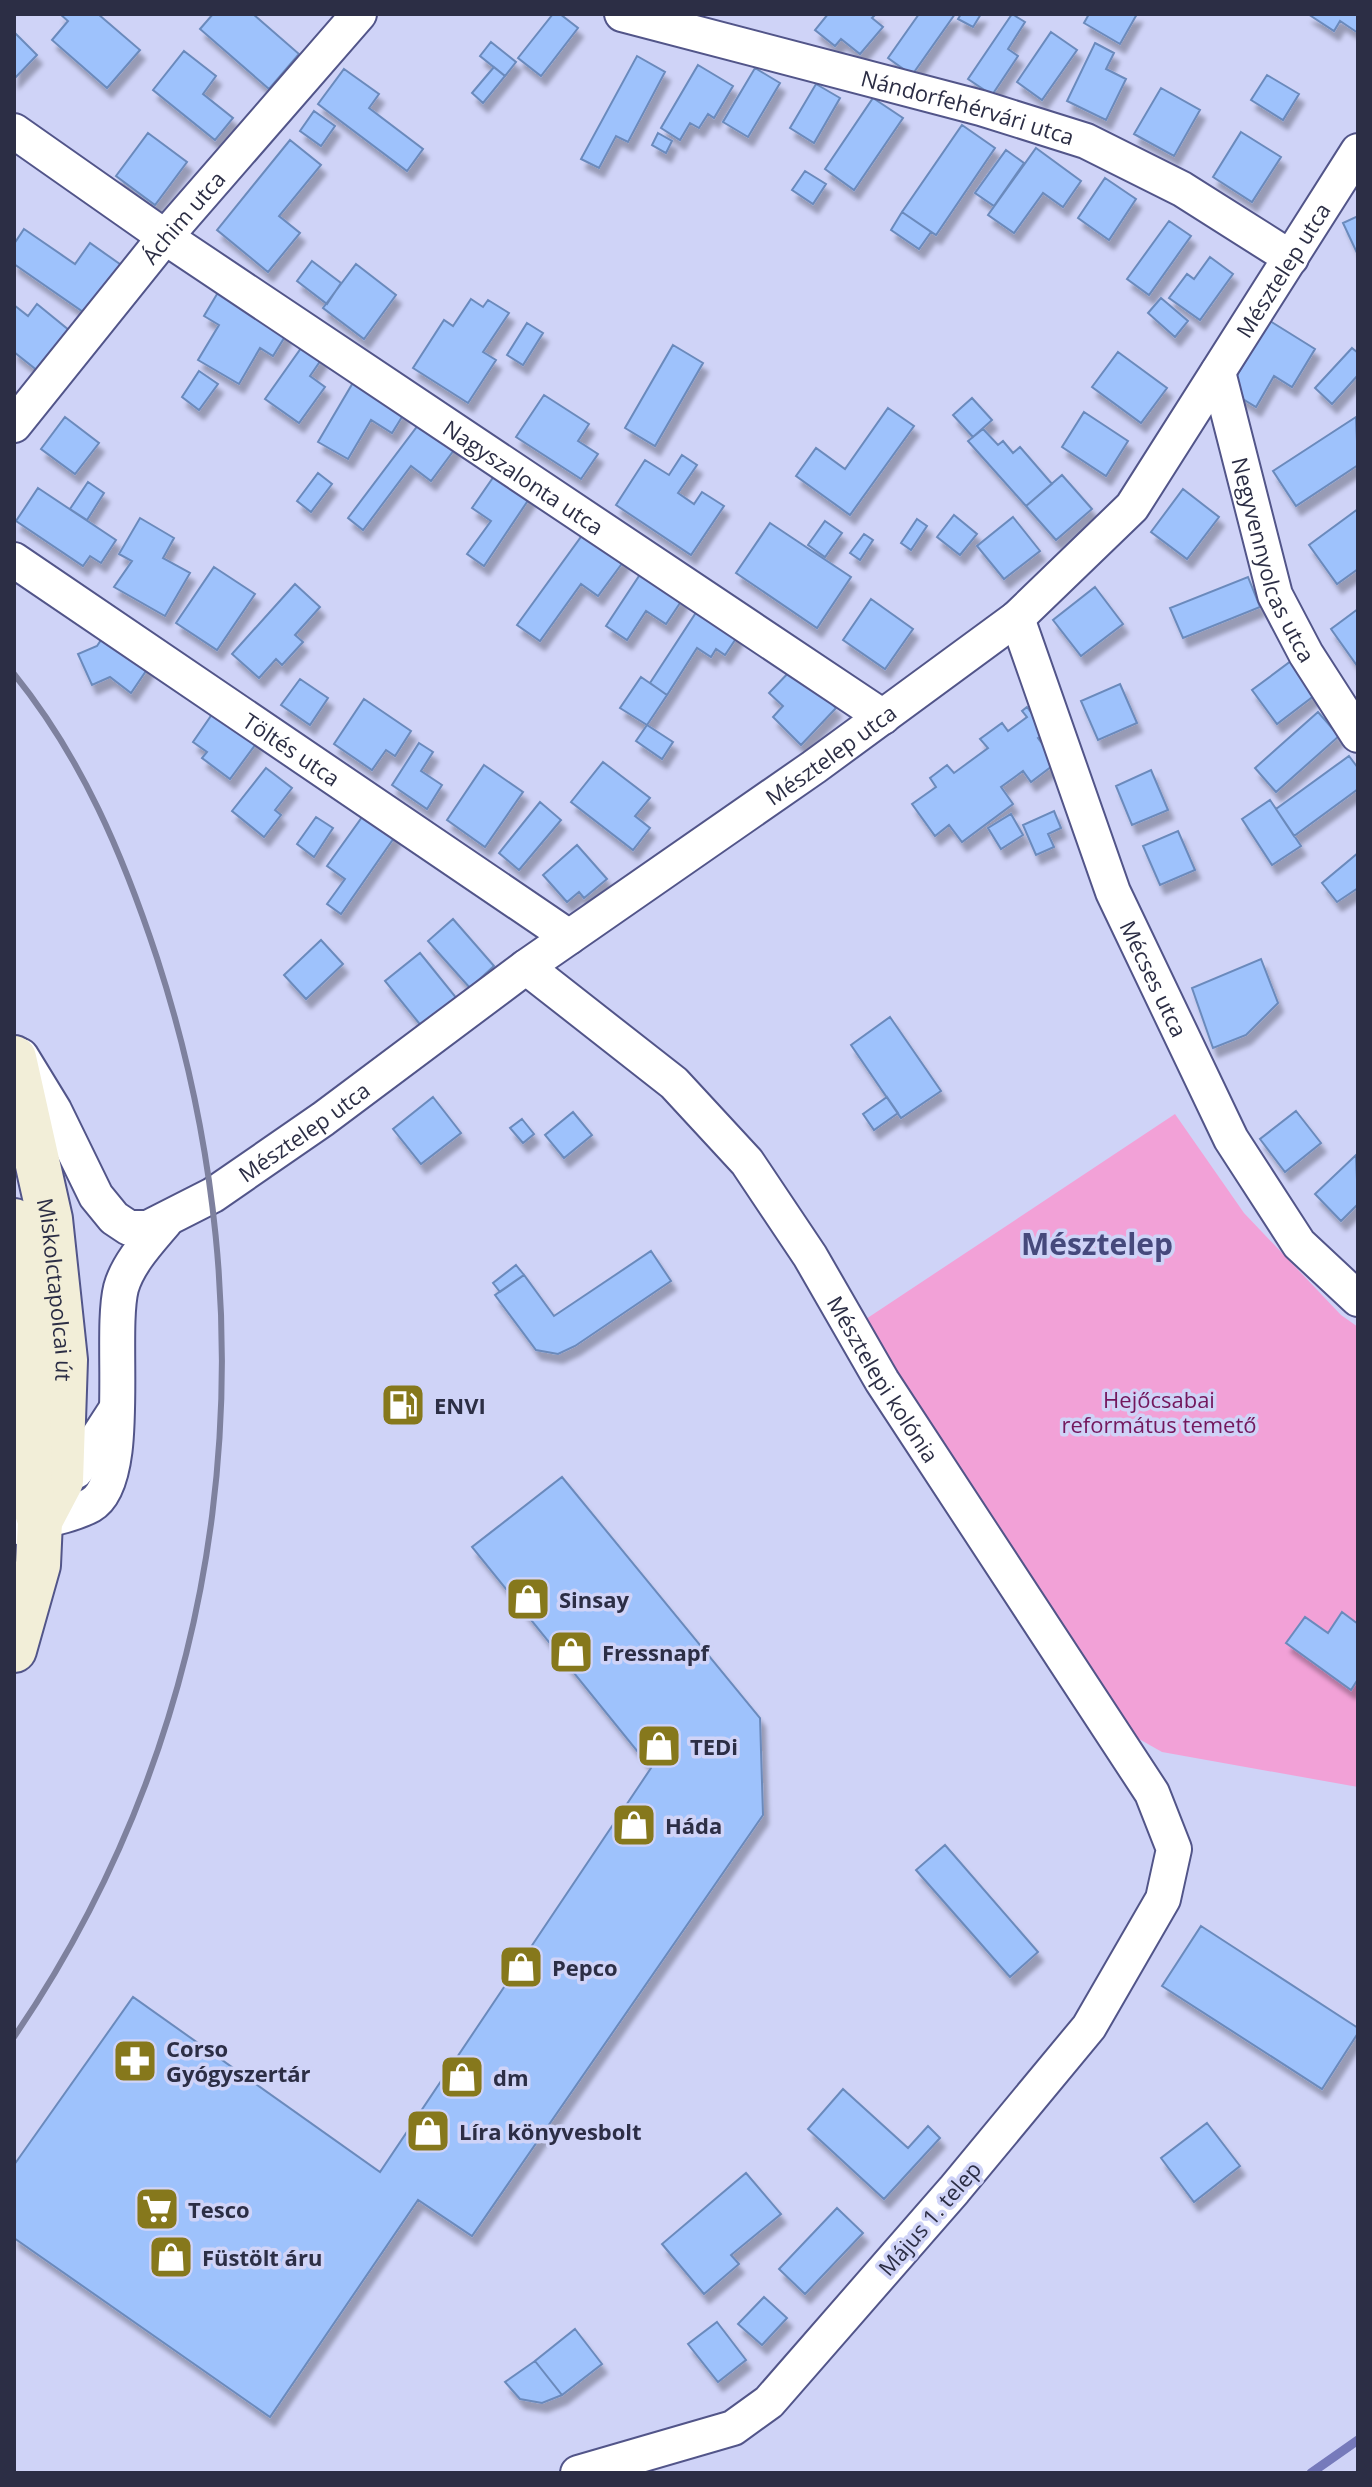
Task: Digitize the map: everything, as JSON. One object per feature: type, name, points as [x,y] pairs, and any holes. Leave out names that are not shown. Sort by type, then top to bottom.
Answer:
[{"type":"street","name":"Áchim utca","points":[[14,425],[165,237],[359,14]]},
{"type":"street","name":"Nándorfehérvári utca","points":[[622,14],[981,108],[1086,141],[1182,189],[1291,258]]},
{"type":"street","name":"Nagyszalonta utca","points":[[14,131],[165,237],[883,717]]},
{"type":"street","name":"Mésztelep utca","points":[[14,1045],[54,1110],[96,1196],[114,1218],[129,1228],[148,1228],[213,1195],[323,1119],[526,967],[883,717],[1017,618],[1132,507],[1358,151]]},
{"type":"street","name":"Negyvennyolcas utca","points":[[1218,372],[1275,595],[1306,654],[1358,735]]},
{"type":"street","name":"Töltés utca","points":[[14,560],[569,937]]},
{"type":"street","name":"Mécses utca","points":[[1017,618],[1113,892],[1231,1139],[1299,1244],[1358,1299]]},
{"type":"street","name":"Mésztelepi kolónia","points":[[526,967],[674,1083],[747,1162],[810,1256],[882,1381],[1152,1793],[1174,1849]]},
{"type":"street","name":"Miskolctapolcai út","points":[[14,1058],[50,1219],[61,1299],[65,1360],[32,1501]]},
{"type":"street","name":"Miskolctapolcai út","points":[[14,1221],[27,1334],[22,1433],[38,1565],[14,1650]]},
{"type":"street","name":"Mésztelep utca","points":[[32,1501],[92,1505],[109,1482],[117,1455],[116,1324],[122,1285],[135,1260],[165,1222]]},
{"type":"street","points":[[32,1501],[76,1471],[115,1411]]},
{"type":"street","name":"Május 1. telep","points":[[578,2473],[733,2428],[769,2402],[954,2190],[1089,2027],[1163,1899],[1174,1849]]},
{"type":"green space","name":"Hejőcsabai református temető","points":[[1175,1114],[1244,1213],[1341,1315],[1358,1327],[1358,1787],[1162,1752],[1132,1735],[863,1321]]},
{"type":"building","points":[[60,14],[98,14],[140,50],[107,88],[52,40],[68,21]]},
{"type":"building","points":[[213,14],[253,14],[299,54],[269,89],[200,29]]},
{"type":"building","points":[[553,14],[560,14],[578,28],[541,76],[518,58]]},
{"type":"building","points":[[828,14],[876,14],[872,18],[883,27],[860,54],[841,39],[835,46],[815,30]]},
{"type":"building","points":[[919,14],[955,14],[912,75],[888,58]]},
{"type":"building","points":[[961,14],[981,14],[973,27],[958,19]]},
{"type":"building","points":[[1012,14],[1025,22],[1008,49],[1018,56],[992,95],[968,79]]},
{"type":"building","points":[[1089,14],[1137,14],[1120,44],[1084,23]]},
{"type":"building","points":[[1308,14],[1358,14],[1358,33],[1340,21],[1334,31]]},
{"type":"building","points":[[14,32],[37,55],[14,79]]},
{"type":"building","points":[[1051,32],[1077,50],[1042,100],[1017,82]]},
{"type":"building","points":[[491,42],[516,62],[505,76],[480,56]]},
{"type":"building","points":[[1095,43],[1114,53],[1106,69],[1126,79],[1106,120],[1067,101]]},
{"type":"building","points":[[184,51],[216,76],[203,94],[233,118],[215,140],[153,90]]},
{"type":"building","points":[[637,56],[665,72],[628,142],[616,136],[599,168],[581,159]]},
{"type":"building","points":[[698,65],[733,86],[714,118],[708,114],[699,128],[690,123],[680,140],[661,128]]},
{"type":"building","points":[[494,67],[505,76],[483,103],[472,93]]},
{"type":"building","points":[[755,68],[780,83],[748,137],[723,122]]},
{"type":"building","points":[[344,69],[379,94],[369,108],[423,149],[407,171],[318,104]]},
{"type":"building","points":[[1267,75],[1299,94],[1283,120],[1251,100]]},
{"type":"building","points":[[816,84],[840,98],[814,143],[790,128]]},
{"type":"building","points":[[1161,88],[1200,110],[1174,156],[1134,134]]},
{"type":"building","points":[[873,98],[903,118],[854,190],[825,169]]},
{"type":"building","points":[[314,111],[335,126],[321,146],[300,131]]},
{"type":"building","points":[[962,125],[995,148],[936,235],[902,212]]},
{"type":"building","points":[[1241,132],[1281,157],[1252,202],[1213,177]]},
{"type":"building","points":[[148,133],[187,162],[155,205],[116,176]]},
{"type":"building","points":[[658,133],[672,141],[666,153],[652,145]]},
{"type":"building","points":[[290,140],[321,165],[279,216],[300,233],[268,272],[217,230]]},
{"type":"building","points":[[1036,148],[1081,181],[1063,207],[1043,193],[1014,233],[988,215]]},
{"type":"building","points":[[1006,150],[1024,163],[994,206],[975,193]]},
{"type":"building","points":[[805,171],[826,184],[813,204],[792,190]]},
{"type":"building","points":[[1105,178],[1136,199],[1109,240],[1078,218]]},
{"type":"building","points":[[902,212],[931,232],[919,249],[891,230]]},
{"type":"building","points":[[1358,216],[1358,255],[1343,223]]},
{"type":"building","points":[[1169,221],[1191,236],[1149,295],[1127,279]]},
{"type":"building","points":[[24,229],[75,264],[90,243],[124,267],[89,316],[14,264],[14,244]]},
{"type":"building","points":[[1210,257],[1233,274],[1200,320],[1169,298],[1187,274],[1194,279]]},
{"type":"building","points":[[312,261],[341,283],[327,304],[297,281]]},
{"type":"building","points":[[356,264],[396,295],[364,339],[323,308]]},
{"type":"building","points":[[220,289],[289,330],[273,356],[260,348],[239,384],[198,360],[219,325],[204,316]]},
{"type":"building","points":[[1161,298],[1188,321],[1175,337],[1148,313]]},
{"type":"building","points":[[471,299],[483,307],[488,300],[509,313],[483,352],[496,360],[468,403],[413,368],[444,320],[453,326]]},
{"type":"building","points":[[37,304],[70,331],[38,371],[14,352],[14,305],[28,316]]},
{"type":"building","points":[[1270,321],[1315,349],[1292,387],[1274,376],[1256,407],[1228,390]]},
{"type":"building","points":[[527,323],[543,333],[523,365],[507,355]]},
{"type":"building","points":[[304,344],[323,357],[310,376],[325,387],[299,423],[265,399]]},
{"type":"building","points":[[673,345],[703,363],[655,446],[625,428]]},
{"type":"building","points":[[1352,348],[1358,353],[1358,375],[1332,404],[1315,388]]},
{"type":"building","points":[[1118,352],[1167,388],[1141,423],[1092,387]]},
{"type":"building","points":[[199,371],[218,384],[199,410],[182,397]]},
{"type":"building","points":[[354,381],[405,412],[392,433],[371,420],[348,459],[318,442]]},
{"type":"building","points":[[544,395],[589,424],[578,441],[598,454],[581,479],[516,437]]},
{"type":"building","points":[[972,398],[992,420],[973,437],[953,415]]},
{"type":"building","points":[[888,408],[914,426],[850,515],[796,476],[816,448],[845,469]]},
{"type":"building","points":[[1084,412],[1128,441],[1106,476],[1062,447]]},
{"type":"building","points":[[65,417],[99,443],[75,474],[41,449]]},
{"type":"building","points":[[1356,417],[1358,465],[1296,506],[1273,471]]},
{"type":"building","points":[[422,420],[457,446],[431,481],[411,466],[363,530],[348,518]]},
{"type":"building","points":[[983,429],[998,445],[1003,441],[1013,453],[1020,447],[1052,484],[1026,506],[968,441]]},
{"type":"building","points":[[682,455],[697,465],[678,493],[694,504],[702,492],[724,506],[691,555],[616,505],[645,460],[669,475]]},
{"type":"building","points":[[499,469],[533,493],[484,566],[467,554],[491,521],[472,508]]},
{"type":"building","points":[[318,473],[332,484],[311,512],[297,501]]},
{"type":"building","points":[[1062,475],[1092,509],[1056,540],[1026,506]]},
{"type":"building","points":[[88,482],[104,493],[87,520],[70,509]]},
{"type":"building","points":[[38,488],[116,540],[101,563],[90,556],[83,566],[16,521]]},
{"type":"building","points":[[1183,489],[1219,517],[1187,559],[1151,532]]},
{"type":"building","points":[[1358,509],[1358,569],[1337,584],[1309,545]]},
{"type":"building","points":[[954,515],[977,534],[960,555],[937,537]]},
{"type":"building","points":[[1013,517],[1040,551],[1004,579],[977,546]]},
{"type":"building","points":[[140,518],[174,538],[163,558],[190,573],[165,616],[114,587],[132,561],[119,554]]},
{"type":"building","points":[[917,519],[927,526],[911,550],[901,543]]},
{"type":"building","points":[[825,521],[842,533],[825,557],[808,545]]},
{"type":"building","points":[[770,523],[851,577],[817,628],[736,573]]},
{"type":"building","points":[[586,530],[626,558],[598,596],[581,584],[540,641],[517,625]]},
{"type":"building","points":[[864,534],[873,540],[860,560],[850,553]]},
{"type":"building","points":[[214,567],[255,594],[217,650],[176,623]]},
{"type":"building","points":[[643,570],[684,597],[666,624],[646,611],[627,640],[606,626]]},
{"type":"building","points":[[1248,577],[1260,607],[1183,638],[1170,608]]},
{"type":"building","points":[[295,584],[320,607],[295,635],[303,642],[282,665],[276,659],[259,678],[232,654]]},
{"type":"building","points":[[1095,587],[1123,624],[1081,656],[1053,620]]},
{"type":"building","points":[[871,599],[913,629],[885,669],[843,640]]},
{"type":"building","points":[[701,605],[741,631],[725,655],[716,649],[711,657],[697,648],[667,695],[650,683]]},
{"type":"building","points":[[1358,609],[1358,667],[1331,629]]},
{"type":"building","points":[[105,634],[150,665],[131,693],[110,677],[92,685],[78,654],[97,646]]},
{"type":"building","points":[[1291,661],[1315,695],[1277,724],[1252,690]]},
{"type":"building","points":[[794,667],[836,708],[801,745],[773,717],[783,706],[769,693]]},
{"type":"building","points":[[641,677],[667,695],[647,725],[620,708]]},
{"type":"building","points":[[300,679],[328,698],[310,725],[281,705]]},
{"type":"building","points":[[1120,684],[1137,723],[1098,740],[1081,701]]},
{"type":"building","points":[[364,699],[411,731],[395,756],[386,750],[372,770],[334,744]]},
{"type":"building","points":[[1027,707],[1046,733],[1038,738],[1056,763],[1031,782],[1023,771],[1001,787],[1013,804],[962,842],[949,825],[935,836],[912,804],[936,787],[930,778],[947,765],[954,773],[988,748],[980,739],[1002,723],[1008,731],[1027,717],[1022,711]]},
{"type":"building","points":[[215,710],[258,741],[230,779],[202,758],[207,752],[193,742]]},
{"type":"building","points":[[1318,712],[1339,736],[1276,792],[1255,768]]},
{"type":"building","points":[[647,725],[673,742],[662,759],[636,741]]},
{"type":"building","points":[[419,743],[433,752],[421,771],[442,785],[427,809],[392,785]]},
{"type":"building","points":[[1349,756],[1358,768],[1358,789],[1294,836],[1276,809]]},
{"type":"building","points":[[603,762],[650,798],[635,816],[650,828],[633,850],[571,802]]},
{"type":"building","points":[[484,765],[523,792],[485,847],[447,820]]},
{"type":"building","points":[[266,768],[292,788],[275,810],[281,815],[264,837],[232,811]]},
{"type":"building","points":[[1151,770],[1168,810],[1132,825],[1116,786]]},
{"type":"building","points":[[1270,800],[1301,846],[1272,865],[1242,819]]},
{"type":"building","points":[[540,802],[561,820],[519,870],[499,853]]},
{"type":"building","points":[[1054,811],[1061,828],[1048,834],[1054,847],[1036,855],[1023,825]]},
{"type":"building","points":[[365,813],[396,835],[341,914],[327,904],[345,879],[327,866]]},
{"type":"building","points":[[1011,814],[1023,835],[1001,849],[988,828]]},
{"type":"building","points":[[316,817],[333,828],[314,857],[297,844]]},
{"type":"building","points":[[1178,831],[1195,870],[1160,885],[1143,846]]},
{"type":"building","points":[[577,845],[607,879],[584,898],[579,892],[567,902],[543,875]]},
{"type":"building","points":[[1358,853],[1358,888],[1337,902],[1322,883]]},
{"type":"building","points":[[453,919],[494,966],[470,988],[428,941]]},
{"type":"building","points":[[321,940],[343,964],[306,999],[284,975]]},
{"type":"building","points":[[420,953],[462,1005],[427,1033],[385,981]]},
{"type":"building","points":[[1261,959],[1278,1003],[1246,1035],[1213,1048],[1192,988]]},
{"type":"building","points":[[890,1017],[941,1091],[901,1118],[851,1045]]},
{"type":"building","points":[[433,1097],[461,1133],[421,1164],[393,1129]]},
{"type":"building","points":[[887,1097],[898,1113],[874,1130],[863,1114]]},
{"type":"building","points":[[1296,1111],[1321,1143],[1285,1172],[1260,1139]]},
{"type":"building","points":[[573,1112],[592,1135],[564,1158],[545,1135]]},
{"type":"building","points":[[522,1119],[534,1134],[523,1143],[510,1128]]},
{"type":"building","points":[[1356,1155],[1358,1204],[1341,1221],[1315,1194]]},
{"type":"building","points":[[651,1251],[671,1281],[575,1346],[558,1354],[536,1350],[495,1295],[524,1275],[554,1316]]},
{"type":"building","points":[[516,1265],[524,1275],[500,1292],[493,1283]]},
{"type":"building","points":[[562,1477],[760,1718],[763,1815],[472,2236],[418,2200],[270,2417],[14,2238],[14,2165],[133,1997],[380,2172],[651,1768],[472,1547]]},
{"type":"building","points":[[1342,1612],[1358,1624],[1358,1679],[1351,1690],[1286,1643],[1305,1617],[1328,1633]]},
{"type":"building","points":[[945,1845],[1038,1952],[1010,1977],[916,1870]]},
{"type":"building","points":[[1201,1926],[1358,2028],[1358,2033],[1322,2089],[1162,1986]]},
{"type":"building","points":[[843,2089],[908,2148],[928,2126],[940,2138],[884,2199],[808,2129]]},
{"type":"building","points":[[1207,2123],[1240,2166],[1194,2202],[1161,2158]]},
{"type":"building","points":[[746,2173],[781,2214],[731,2255],[739,2264],[704,2294],[662,2244]]},
{"type":"building","points":[[837,2208],[863,2233],[805,2294],[779,2269]]},
{"type":"building","points":[[764,2297],[787,2318],[762,2345],[738,2324]]},
{"type":"building","points":[[717,2322],[746,2360],[718,2382],[688,2344]]},
{"type":"building","points":[[575,2329],[602,2364],[562,2395],[535,2361]]},
{"type":"building","points":[[535,2361],[562,2395],[542,2403],[520,2399],[505,2382]]},
{"type":"waterway","points":[[1311,2473],[1358,2440]]},
{"type":"railway","points":[[14,674],[60,739],[98,809],[130,882],[157,958],[194,1096],[216,1236],[222,1376],[212,1514],[187,1651],[145,1784],[88,1913],[14,2037]]},
{"type":"place","name":"ENVI","points":[[403,1405]]},
{"type":"place","name":"Sinsay","points":[[528,1599]]},
{"type":"place","name":"Fressnapf","points":[[571,1652]]},
{"type":"place","name":"TEDi","points":[[659,1746]]},
{"type":"place","name":"Háda","points":[[634,1825]]},
{"type":"place","name":"Pepco","points":[[521,1967]]},
{"type":"place","name":"Corso Gyógyszertár","points":[[135,2061]]},
{"type":"place","name":"dm","points":[[462,2077]]},
{"type":"place","name":"Líra könyvesbolt","points":[[428,2131]]},
{"type":"place","name":"Tesco","points":[[157,2209]]},
{"type":"place","name":"Füstölt áru","points":[[171,2257]]},
{"type":"district","name":"Mésztelep","points":[[1097,1243]]}]
